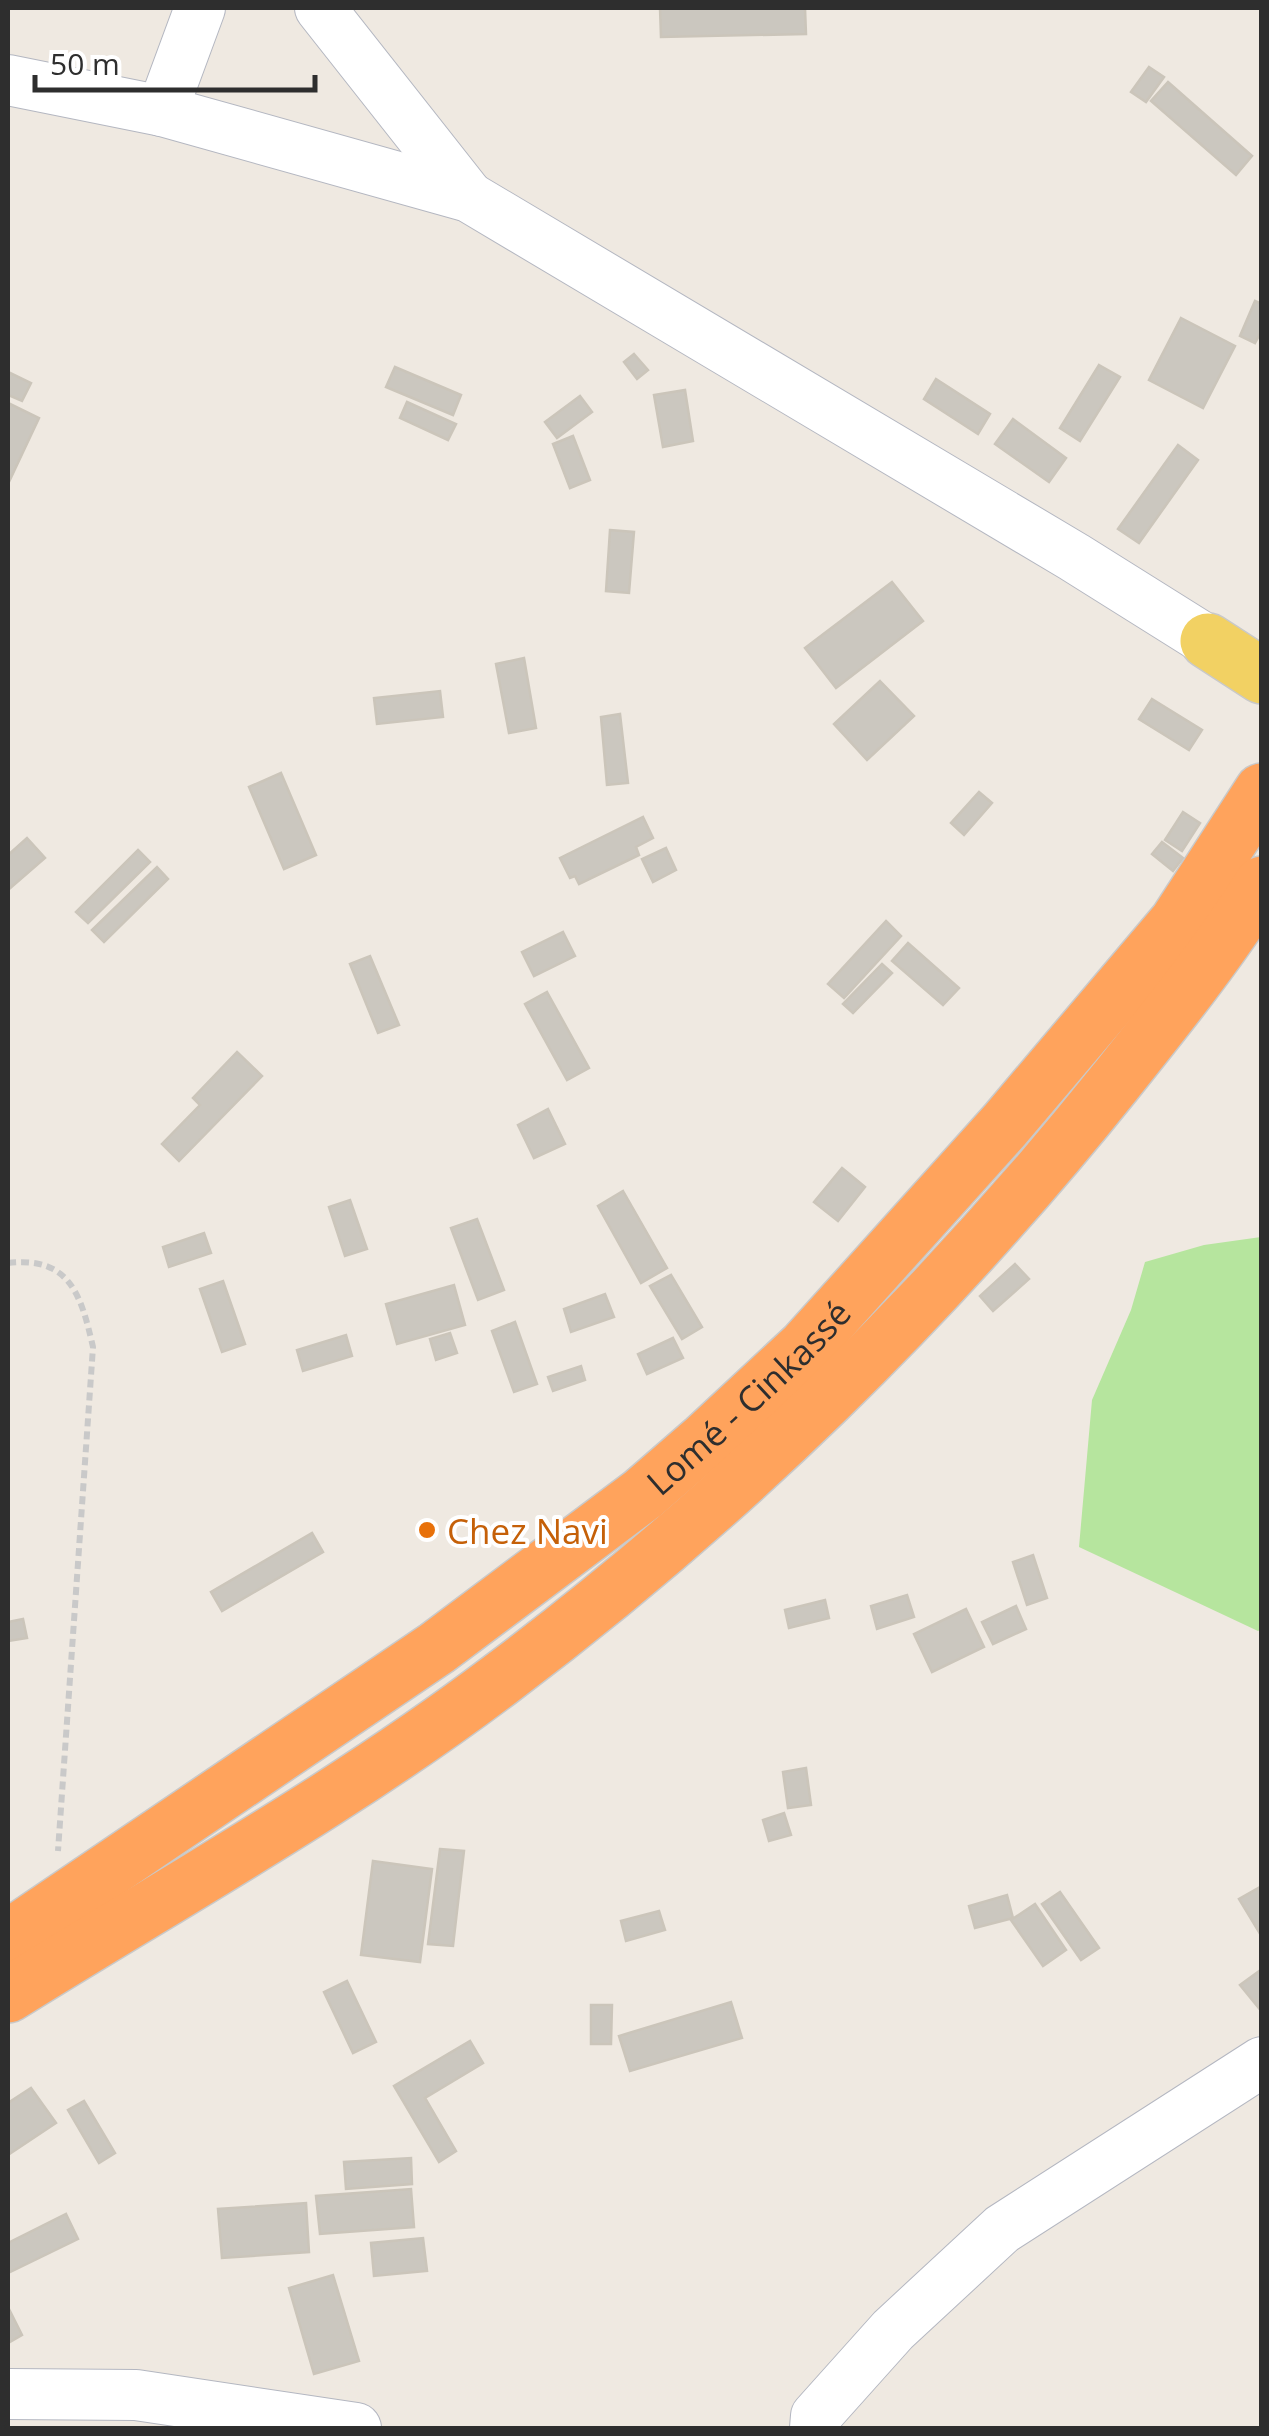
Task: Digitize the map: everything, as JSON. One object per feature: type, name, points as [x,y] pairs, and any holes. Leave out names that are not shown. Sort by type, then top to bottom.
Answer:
[{"type":"highway","name":"Lomé - Cinkassé","points":[[8,1938],[438,1648],[643,1494],[719,1428],[806,1346],[1005,1125],[1177,922],[1262,791]]},
{"type":"highway","name":"Lomé - Cinkassé","points":[[8,1995],[260,1843],[500,1680],[660,1551],[839,1389],[1041,1174],[1221,948],[1262,884]]},
{"type":"main road","points":[[1208,641],[1262,663]]},
{"type":"main road","points":[[1208,641],[1262,676]]},
{"type":"street","points":[[162,112],[200,8]]},
{"type":"street","points":[[320,8],[469,198]]},
{"type":"street","points":[[8,80],[162,112],[469,198],[1074,557],[1208,641]]},
{"type":"street","points":[[813,2425],[892,2330],[1002,2229],[1262,2062]]},
{"type":"street","points":[[8,2394],[136,2395],[356,2428]]},
{"type":"path","points":[[8,1263],[46,1264],[63,1274],[83,1303],[93,1347],[54,1908]]},
{"type":"green space","points":[[1261,1237],[1262,1629],[1258,1631],[1079,1547],[1092,1400],[1131,1310],[1145,1262],[1204,1245]]},
{"type":"building","points":[[660,8],[805,8],[806,34],[661,37]]},
{"type":"building","points":[[1149,67],[1164,77],[1146,102],[1131,92]]},
{"type":"building","points":[[1168,82],[1252,156],[1236,175],[1151,101]]},
{"type":"building","points":[[1255,301],[1262,304],[1262,330],[1255,343],[1240,336]]},
{"type":"building","points":[[1181,318],[1235,346],[1203,408],[1149,380]]},
{"type":"building","points":[[634,354],[648,370],[637,379],[624,362]]},
{"type":"building","points":[[1099,365],[1120,377],[1080,441],[1060,428]]},
{"type":"building","points":[[395,367],[461,395],[453,415],[386,387]]},
{"type":"building","points":[[8,372],[31,383],[22,401],[8,395]]},
{"type":"building","points":[[936,379],[990,414],[978,434],[924,399]]},
{"type":"building","points":[[685,390],[693,441],[663,447],[654,395]]},
{"type":"building","points":[[580,396],[592,412],[557,438],[545,422]]},
{"type":"building","points":[[407,402],[456,424],[448,440],[400,418]]},
{"type":"building","points":[[8,403],[39,418],[8,484]]},
{"type":"building","points":[[1013,419],[1066,458],[1049,482],[995,444]]},
{"type":"building","points":[[573,436],[590,480],[570,488],[553,444]]},
{"type":"building","points":[[1178,445],[1198,460],[1139,543],[1118,529]]},
{"type":"building","points":[[610,530],[634,532],[629,593],[606,591]]},
{"type":"building","points":[[892,582],[923,621],[836,688],[805,648]]},
{"type":"building","points":[[524,658],[536,728],[509,733],[496,664]]},
{"type":"building","points":[[880,681],[914,716],[867,760],[834,724]]},
{"type":"building","points":[[440,691],[443,717],[377,724],[374,698]]},
{"type":"building","points":[[1152,699],[1202,730],[1189,750],[1139,719]]},
{"type":"building","points":[[620,714],[628,783],[607,785],[601,717]]},
{"type":"building","points":[[281,773],[316,855],[284,869],[249,787]]},
{"type":"building","points":[[979,792],[992,803],[964,835],[951,823]]},
{"type":"building","points":[[1183,812],[1200,823],[1182,851],[1165,840]]},
{"type":"building","points":[[643,817],[653,838],[636,847],[639,855],[579,884],[575,876],[570,878],[560,858]]},
{"type":"building","points":[[27,838],[45,858],[8,890],[8,855]]},
{"type":"building","points":[[1162,842],[1183,858],[1173,871],[1152,854]]},
{"type":"building","points":[[666,848],[676,870],[653,882],[642,859]]},
{"type":"building","points":[[138,850],[150,862],[88,923],[76,912]]},
{"type":"building","points":[[157,867],[168,879],[104,942],[92,930]]},
{"type":"building","points":[[886,921],[901,936],[844,998],[828,984]]},
{"type":"building","points":[[563,932],[575,956],[534,976],[522,952]]},
{"type":"building","points":[[908,943],[959,988],[943,1005],[892,961]]},
{"type":"building","points":[[370,956],[399,1025],[378,1033],[350,964]]},
{"type":"building","points":[[882,964],[892,973],[853,1013],[843,1004]]},
{"type":"building","points":[[547,992],[589,1068],[567,1080],[525,1004]]},
{"type":"building","points":[[237,1052],[262,1076],[179,1161],[162,1144],[200,1105],[193,1098]]},
{"type":"building","points":[[548,1109],[565,1144],[534,1158],[518,1125]]},
{"type":"building","points":[[842,1168],[865,1187],[838,1221],[814,1202]]},
{"type":"building","points":[[623,1191],[667,1268],[641,1283],[598,1206]]},
{"type":"building","points":[[350,1200],[367,1249],[345,1256],[329,1207]]},
{"type":"building","points":[[477,1219],[504,1290],[478,1300],[451,1228]]},
{"type":"building","points":[[204,1233],[211,1253],[169,1267],[163,1247]]},
{"type":"building","points":[[1015,1264],[1029,1279],[993,1311],[980,1296]]},
{"type":"building","points":[[671,1275],[702,1327],[682,1339],[650,1286]]},
{"type":"building","points":[[223,1281],[245,1344],[222,1352],[200,1289]]},
{"type":"building","points":[[454,1285],[465,1325],[397,1344],[386,1304]]},
{"type":"building","points":[[605,1294],[614,1317],[571,1332],[564,1309]]},
{"type":"building","points":[[515,1322],[537,1384],[514,1392],[492,1331]]},
{"type":"building","points":[[450,1333],[457,1353],[436,1360],[430,1339]]},
{"type":"building","points":[[346,1335],[352,1356],[303,1371],[297,1350]]},
{"type":"building","points":[[673,1338],[683,1358],[647,1374],[638,1354]]},
{"type":"building","points":[[581,1366],[585,1380],[553,1391],[548,1377]]},
{"type":"building","points":[[312,1533],[323,1552],[222,1611],[211,1592]]},
{"type":"building","points":[[1033,1555],[1047,1598],[1027,1605],[1013,1562]]},
{"type":"building","points":[[907,1595],[914,1617],[877,1629],[871,1606]]},
{"type":"building","points":[[825,1600],[829,1618],[789,1628],[785,1610]]},
{"type":"building","points":[[1016,1606],[1026,1629],[993,1644],[982,1622]]},
{"type":"building","points":[[966,1609],[984,1647],[932,1672],[914,1634]]},
{"type":"building","points":[[23,1619],[27,1638],[8,1641],[8,1622]]},
{"type":"building","points":[[806,1768],[811,1805],[788,1808],[783,1772]]},
{"type":"building","points":[[784,1813],[791,1835],[769,1841],[763,1820]]},
{"type":"building","points":[[440,1849],[464,1851],[453,1946],[428,1944]]},
{"type":"building","points":[[373,1861],[432,1869],[420,1962],[361,1955]]},
{"type":"building","points":[[1262,1886],[1262,1937],[1239,1899]]},
{"type":"building","points":[[1060,1892],[1099,1948],[1081,1960],[1042,1904]]},
{"type":"building","points":[[1007,1895],[1013,1918],[975,1928],[969,1906]]},
{"type":"building","points":[[1035,1904],[1066,1950],[1043,1966],[1011,1920]]},
{"type":"building","points":[[659,1911],[665,1930],[626,1941],[621,1921]]},
{"type":"building","points":[[1262,1969],[1262,2012],[1240,1985]]},
{"type":"building","points":[[347,1981],[376,2042],[353,2053],[324,1992]]},
{"type":"building","points":[[731,2002],[742,2038],[630,2071],[619,2036]]},
{"type":"building","points":[[591,2005],[612,2005],[611,2044],[591,2044]]},
{"type":"building","points":[[470,2041],[483,2063],[425,2098],[456,2151],[439,2162],[394,2086]]},
{"type":"building","points":[[31,2088],[56,2123],[8,2155],[8,2103]]},
{"type":"building","points":[[84,2101],[115,2153],[99,2163],[68,2110]]},
{"type":"building","points":[[411,2158],[412,2184],[346,2189],[344,2162]]},
{"type":"building","points":[[411,2189],[414,2227],[320,2234],[316,2196]]},
{"type":"building","points":[[306,2203],[309,2252],[222,2258],[218,2209]]},
{"type":"building","points":[[66,2214],[78,2239],[8,2273],[8,2243]]},
{"type":"building","points":[[423,2238],[427,2271],[374,2276],[371,2243]]},
{"type":"building","points":[[333,2275],[359,2361],[314,2374],[289,2288]]},
{"type":"building","points":[[8,2307],[22,2335],[8,2343]]},
{"type":"place","name":"Chez Navi","points":[[427,1530]]}]
